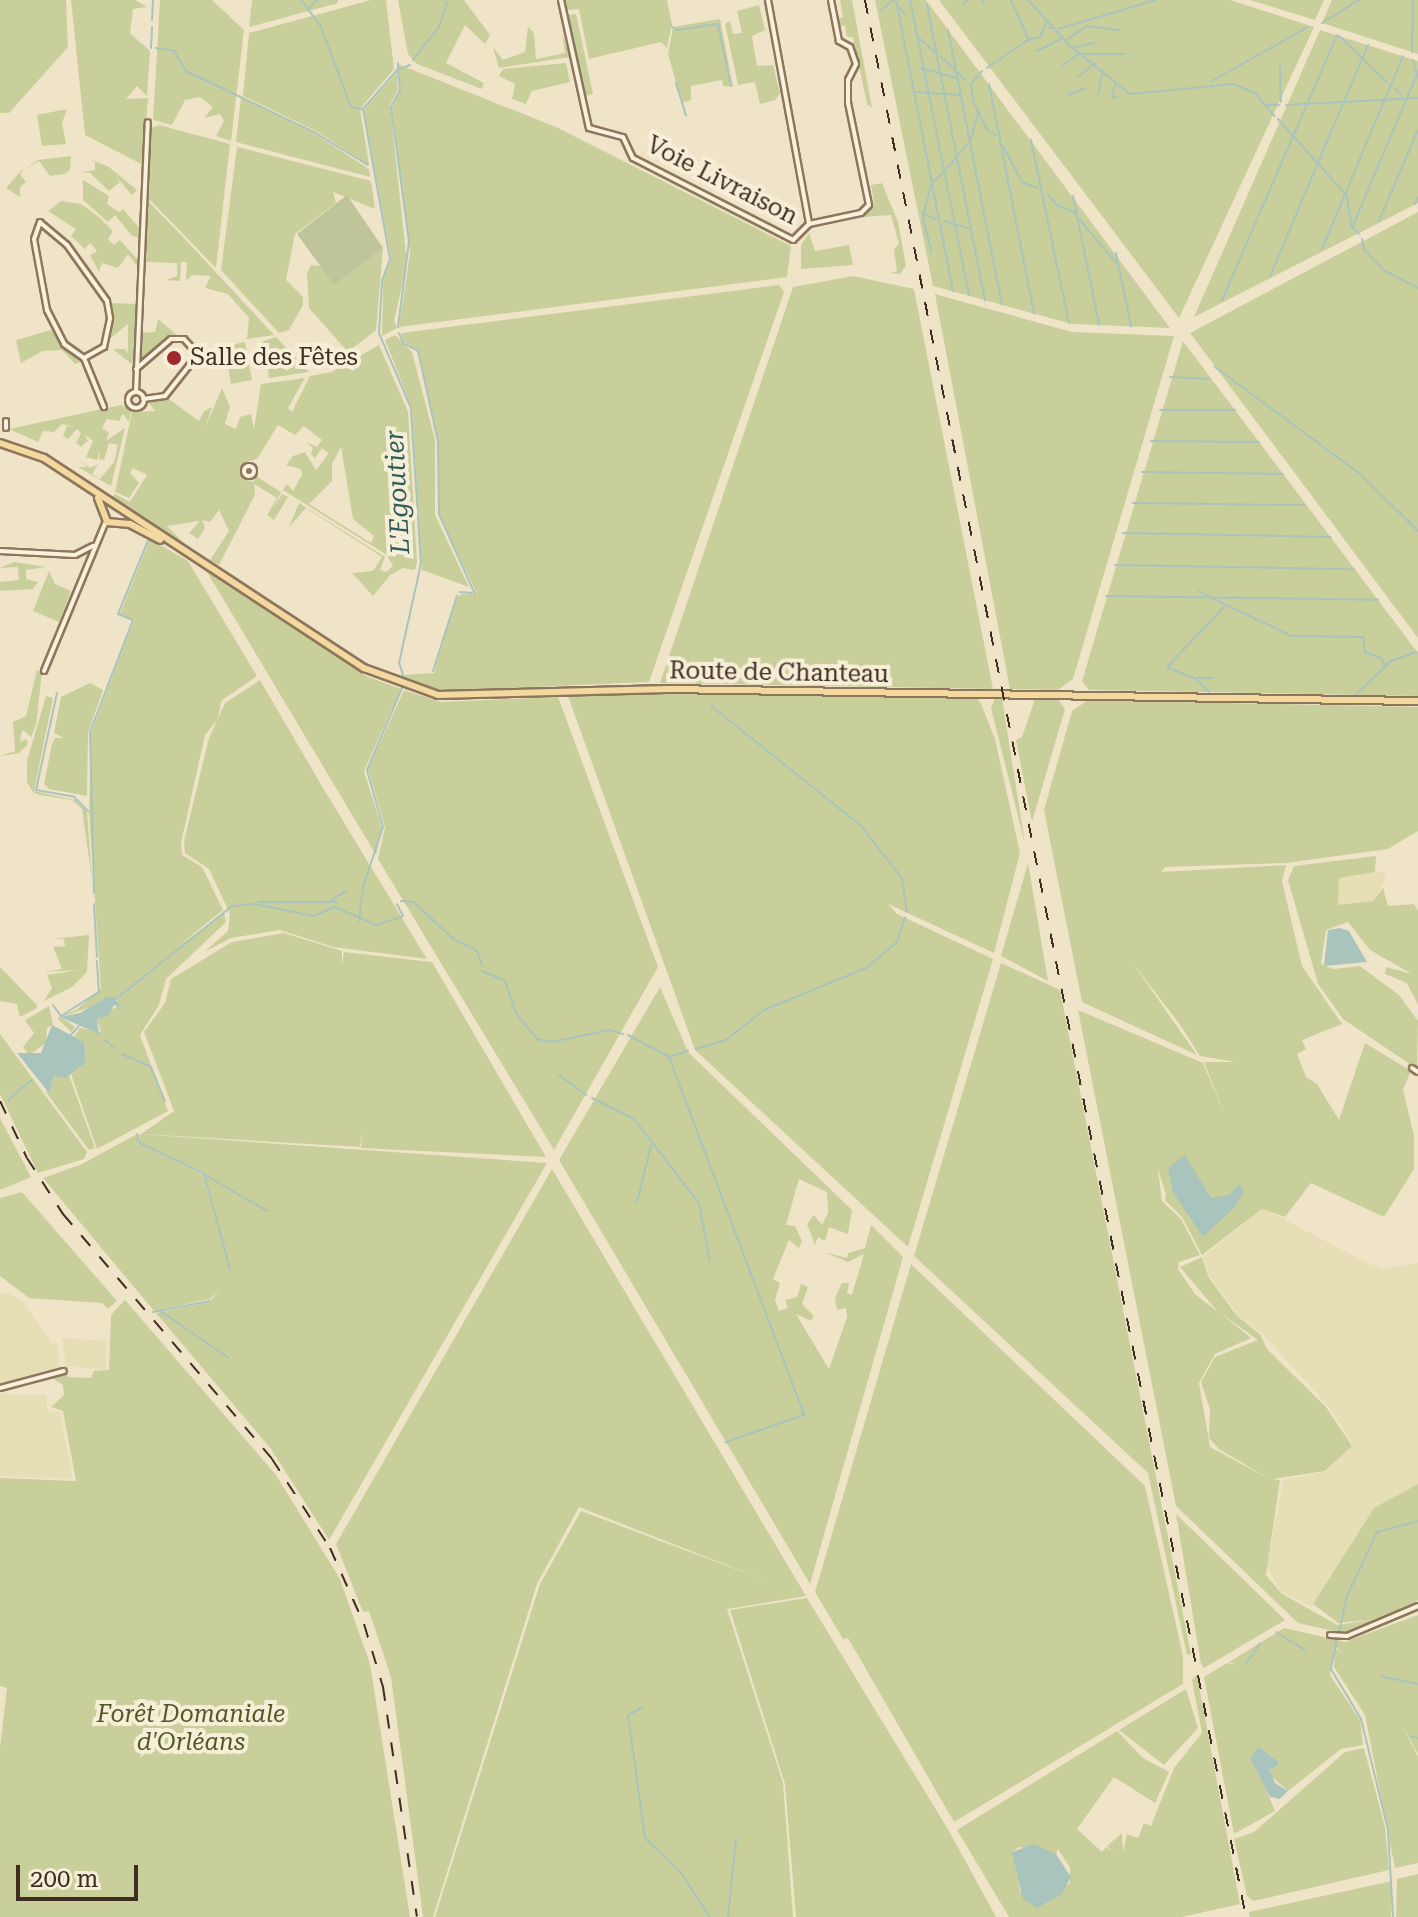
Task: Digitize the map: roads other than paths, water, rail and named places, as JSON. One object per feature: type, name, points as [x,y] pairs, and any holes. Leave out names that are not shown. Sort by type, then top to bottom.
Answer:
[{"type":"main road","name":"Route de Chanteau","points":[[0,442],[44,458],[92,493],[115,505],[122,513],[327,646],[398,683],[445,696],[667,689],[1418,701]]},
{"type":"main road","name":"Route de Chanteau","points":[[92,493],[113,522],[179,549]]},
{"type":"main road","points":[[104,511],[115,505]]},
{"type":"main road","points":[[113,522],[122,513]]},
{"type":"street","name":"Voie Livraison","points":[[561,0],[586,124],[599,134],[623,137],[633,158],[793,240],[809,224]]},
{"type":"street","points":[[768,0],[809,224],[868,208],[848,103],[848,80],[856,64],[850,47],[839,41],[831,0]]},
{"type":"street","points":[[143,399],[136,392],[136,369],[148,122]]},
{"type":"street","points":[[84,358],[105,345],[110,314],[99,284],[67,245],[40,222],[34,239],[40,291],[64,344],[84,358],[104,407]]},
{"type":"street","points":[[136,369],[171,339],[184,339],[192,348],[192,362],[165,396],[143,399]]},
{"type":"street","points":[[136,392],[129,397],[130,405],[140,406],[143,399]]},
{"type":"street","points":[[6,421],[6,428]]},
{"type":"street","points":[[0,551],[75,555],[96,542],[113,522]]},
{"type":"street","points":[[44,671],[96,542]]},
{"type":"street","points":[[1412,1068],[1418,1072]]},
{"type":"street","points":[[0,1388],[64,1371]]},
{"type":"street","points":[[1330,1635],[1347,1636],[1418,1606]]},
{"type":"water","points":[[1340,928],[1349,931],[1367,962],[1324,966],[1328,930]]},
{"type":"water","points":[[107,997],[114,997],[122,1008],[114,1005],[108,1016],[97,1019],[99,1034],[60,1017],[80,1013]]},
{"type":"water","points":[[52,1025],[84,1042],[86,1063],[65,1078],[54,1076],[49,1093],[17,1053],[41,1053]]},
{"type":"water","points":[[1185,1155],[1211,1198],[1229,1195],[1239,1184],[1244,1191],[1235,1207],[1203,1237],[1173,1192],[1168,1168]]},
{"type":"water","points":[[1259,1747],[1280,1763],[1270,1770],[1275,1783],[1288,1791],[1280,1799],[1270,1797],[1250,1758]]},
{"type":"water","points":[[1034,1844],[1056,1854],[1071,1877],[1062,1894],[1037,1908],[1023,1899],[1012,1852]]},
{"type":"waterway","points":[[152,20],[153,0]]},
{"type":"waterway","points":[[301,0],[321,27],[351,107],[362,109]]},
{"type":"waterway","points":[[310,8],[316,0]]},
{"type":"waterway","points":[[881,10],[894,0]]},
{"type":"waterway","points":[[896,0],[953,291]]},
{"type":"waterway","points":[[910,0],[969,295]]},
{"type":"waterway","points":[[963,4],[967,0]]},
{"type":"waterway","points":[[983,0],[984,4]]},
{"type":"waterway","points":[[1011,0],[1028,38]]},
{"type":"waterway","points":[[1028,0],[1070,46],[1130,94],[1233,84],[1255,93],[1274,116]]},
{"type":"waterway","points":[[1058,29],[1156,0]]},
{"type":"waterway","points":[[1322,23],[1359,0]]},
{"type":"waterway","points":[[1412,52],[1413,0]]},
{"type":"waterway","name":"L'Egoutier","points":[[413,60],[439,27],[447,2]]},
{"type":"waterway","points":[[927,5],[985,300]]},
{"type":"waterway","points":[[899,7],[905,14]]},
{"type":"waterway","points":[[569,18],[585,95]]},
{"type":"waterway","points":[[987,68],[1028,40],[1040,37],[1046,23]]},
{"type":"waterway","points":[[671,26],[677,30],[718,24],[731,86]]},
{"type":"waterway","points":[[1068,39],[1087,26],[1119,30]]},
{"type":"waterway","points":[[151,48],[152,27]]},
{"type":"waterway","points":[[1212,81],[1308,27]]},
{"type":"waterway","points":[[948,30],[1002,305]]},
{"type":"waterway","points":[[1222,300],[1337,35]]},
{"type":"waterway","points":[[1339,36],[1387,82]]},
{"type":"waterway","points":[[920,39],[936,53]]},
{"type":"waterway","points":[[1037,51],[1061,39]]},
{"type":"waterway","points":[[1072,48],[1094,43]]},
{"type":"waterway","points":[[1270,276],[1368,45]]},
{"type":"waterway","points":[[156,48],[174,51],[186,71],[314,132],[368,165]]},
{"type":"waterway","points":[[1063,65],[1079,54]]},
{"type":"waterway","points":[[1082,54],[1124,54]]},
{"type":"waterway","points":[[1322,249],[1403,56]]},
{"type":"waterway","points":[[941,57],[966,80]]},
{"type":"waterway","points":[[1413,60],[1418,79]]},
{"type":"waterway","name":"L'Egoutier","points":[[398,63],[398,68]]},
{"type":"waterway","points":[[1078,77],[1095,63]]},
{"type":"waterway","points":[[1280,63],[1281,102]]},
{"type":"waterway","name":"L'Egoutier","points":[[359,921],[363,887],[383,827],[367,770],[405,681],[399,663],[421,564],[411,408],[379,333],[382,281],[390,259],[363,109],[397,70],[410,65]]},
{"type":"waterway","points":[[920,68],[957,78]]},
{"type":"waterway","points":[[1098,95],[1103,70]]},
{"type":"waterway","points":[[982,71],[971,84],[973,101],[987,130],[996,135]]},
{"type":"waterway","points":[[398,72],[400,90],[391,107],[409,241],[398,327]]},
{"type":"waterway","points":[[1352,228],[1418,72]]},
{"type":"waterway","points":[[676,83],[686,115]]},
{"type":"waterway","points":[[989,84],[1034,314]]},
{"type":"waterway","points":[[1112,96],[1115,85]]},
{"type":"waterway","points":[[1068,95],[1085,88]]},
{"type":"waterway","points":[[1394,88],[1401,94]]},
{"type":"waterway","points":[[915,92],[960,95]]},
{"type":"waterway","points":[[1286,105],[1418,98]]},
{"type":"waterway","points":[[1265,105],[1279,105]]},
{"type":"waterway","points":[[587,109],[593,127]]},
{"type":"waterway","points":[[971,139],[978,113]]},
{"type":"waterway","points":[[1278,119],[1347,196],[1351,226],[1359,234]]},
{"type":"waterway","points":[[1379,221],[1418,130]]},
{"type":"waterway","points":[[1031,140],[1069,323]]},
{"type":"waterway","points":[[946,169],[968,144]]},
{"type":"waterway","points":[[1003,146],[1022,182],[1037,188]]},
{"type":"waterway","points":[[933,182],[943,173]]},
{"type":"waterway","points":[[931,185],[923,218],[932,253]]},
{"type":"waterway","points":[[1048,194],[1057,205],[1075,213]]},
{"type":"waterway","points":[[1073,196],[1099,324]]},
{"type":"waterway","points":[[1415,204],[1418,197]]},
{"type":"waterway","points":[[923,214],[936,219]]},
{"type":"waterway","points":[[1079,219],[1119,266]]},
{"type":"waterway","points":[[944,221],[970,229]]},
{"type":"waterway","points":[[1362,239],[1364,250],[1385,271],[1418,288]]},
{"type":"waterway","points":[[1116,253],[1131,326]]},
{"type":"waterway","points":[[399,333],[403,343],[418,351],[438,441],[439,514],[475,594]]},
{"type":"waterway","points":[[1215,367],[1359,473],[1418,531]]},
{"type":"waterway","points":[[1170,377],[1209,379]]},
{"type":"waterway","points":[[1160,410],[1235,410]]},
{"type":"waterway","points":[[1151,441],[1259,442]]},
{"type":"waterway","points":[[1142,472],[1283,474]]},
{"type":"waterway","points":[[1133,503],[1305,505]]},
{"type":"waterway","points":[[1123,533],[1331,537]]},
{"type":"waterway","points":[[94,893],[90,732],[133,620],[118,614],[149,538]]},
{"type":"waterway","points":[[1115,565],[1354,569]]},
{"type":"waterway","points":[[1199,591],[1208,596]]},
{"type":"waterway","points":[[460,592],[472,593]]},
{"type":"waterway","points":[[433,671],[457,596]]},
{"type":"waterway","points":[[1106,596],[1378,600]]},
{"type":"waterway","points":[[1214,599],[1292,636],[1363,637],[1365,652],[1382,659],[1385,667]]},
{"type":"waterway","points":[[1209,692],[1196,679],[1167,667],[1224,607]]},
{"type":"waterway","points":[[1356,695],[1391,661],[1416,652]]},
{"type":"waterway","points":[[1197,678],[1212,678]]},
{"type":"waterway","points":[[57,693],[36,790],[74,797],[88,811]]},
{"type":"waterway","points":[[711,706],[860,825],[902,878],[907,912]]},
{"type":"waterway","points":[[330,901],[346,891]]},
{"type":"waterway","points":[[401,901],[414,902],[452,938],[477,951],[482,965]]},
{"type":"waterway","points":[[259,902],[336,902]]},
{"type":"waterway","points":[[94,904],[97,957]]},
{"type":"waterway","name":"L'Egoutier","points":[[116,999],[232,906],[254,904],[313,916],[335,907],[376,925],[403,916],[397,904]]},
{"type":"waterway","points":[[696,1049],[726,1040],[764,1010],[866,968],[897,942],[905,917]]},
{"type":"waterway","points":[[53,1005],[61,1016],[99,992],[97,961]]},
{"type":"waterway","points":[[482,971],[505,981],[516,1013],[537,1039],[552,1042],[610,1030],[623,1034]]},
{"type":"waterway","name":"L'Egoutier","points":[[70,1036],[79,1026]]},
{"type":"waterway","points":[[628,1035],[669,1057],[688,1051]]},
{"type":"waterway","points":[[105,1040],[114,1048]]},
{"type":"waterway","points":[[122,1054],[151,1067],[165,1101]]},
{"type":"waterway","points":[[669,1057],[804,1415],[726,1442]]},
{"type":"waterway","points":[[559,1075],[587,1095]]},
{"type":"waterway","name":"L'Egoutier","points":[[8,1100],[32,1080]]},
{"type":"waterway","points":[[592,1098],[634,1119],[699,1203],[710,1261]]},
{"type":"waterway","points":[[137,1134],[140,1143],[204,1174],[230,1269]]},
{"type":"waterway","points":[[637,1202],[651,1145]]},
{"type":"waterway","points":[[205,1175],[267,1211]]},
{"type":"waterway","points":[[153,1312],[210,1301]]},
{"type":"waterway","points":[[160,1311],[229,1358]]},
{"type":"waterway","points":[[1339,1633],[1347,1596],[1377,1532],[1418,1521]]},
{"type":"waterway","points":[[1276,1632],[1305,1650]]},
{"type":"waterway","points":[[1337,1638],[1331,1669],[1361,1719],[1388,1830],[1393,1917]]},
{"type":"waterway","points":[[1246,1663],[1260,1644]]},
{"type":"waterway","points":[[1380,1676],[1418,1684]]},
{"type":"waterway","points":[[642,1708],[628,1715],[645,1838],[681,1873],[710,1917]]},
{"type":"waterway","points":[[1409,1736],[1418,1738]]},
{"type":"waterway","points":[[728,1917],[736,1838]]},
{"type":"railway","points":[[865,0],[1246,1917]]},
{"type":"railway","points":[[0,1101],[27,1158],[63,1214],[272,1459],[330,1548],[364,1624],[383,1687],[417,1917]]},
{"type":"place","name":"Salle des Fêtes","points":[[174,358]]},
{"type":"park label","name":"Forêt Domaniale d'Orléans","points":[[191,1729]]}]
